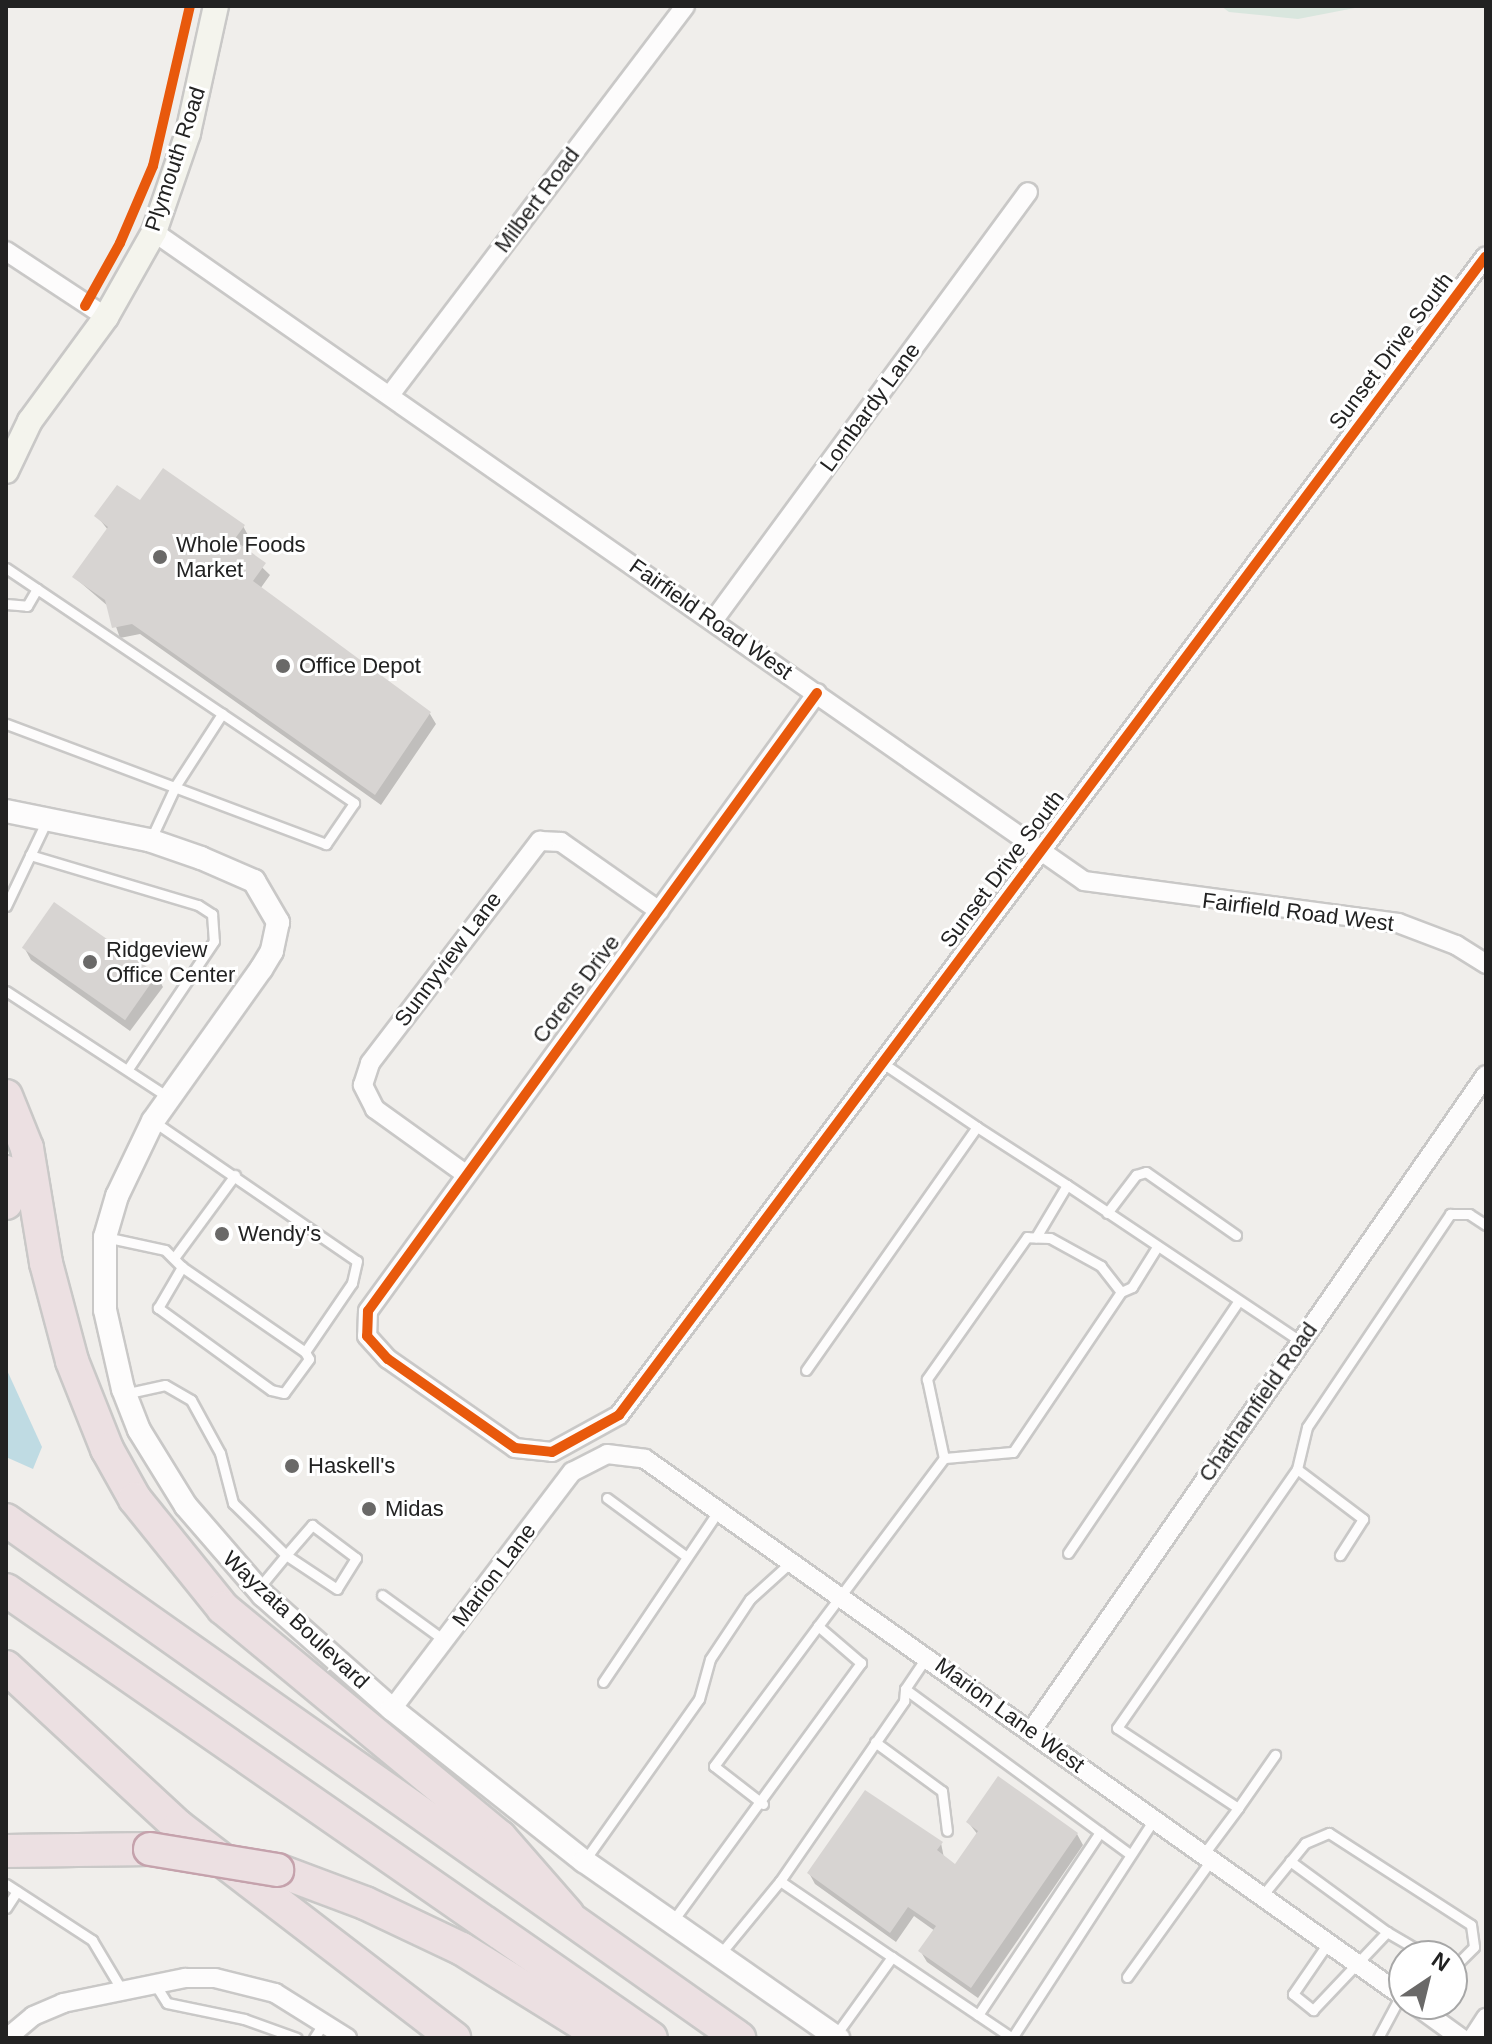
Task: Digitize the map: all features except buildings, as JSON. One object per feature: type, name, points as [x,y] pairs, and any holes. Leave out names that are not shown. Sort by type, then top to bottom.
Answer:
[{"type":"highway","points":[[6,1096],[27,1148],[46,1263],[72,1361],[107,1449],[135,1499],[223,1608],[500,1837],[568,1915]]},
{"type":"highway","points":[[6,1172],[6,1203]]},
{"type":"highway","points":[[6,1520],[739,2038]]},
{"type":"highway","points":[[6,1590],[651,2038]]},
{"type":"highway","points":[[6,1667],[179,1827],[454,2038]]},
{"type":"highway","points":[[6,1851],[150,1849],[277,1870],[365,1903],[462,1949],[605,2038]]},
{"type":"main road","name":"Plymouth Road","points":[[6,471],[30,421],[106,317],[154,232],[188,133],[216,6]]},
{"type":"main road","name":"Plymouth Road","points":[[6,443],[30,421]]},
{"type":"street","name":"Milbert Road","points":[[390,395],[685,6]]},
{"type":"street","name":"Lombardy Lane","points":[[713,621],[1028,192]]},
{"type":"street","name":"Fairfield Road West","points":[[154,232],[1084,881],[1108,888],[1398,923],[1456,945],[1486,964]]},
{"type":"street","points":[[6,251],[106,317]]},
{"type":"street","name":"Sunset Drive South","points":[[368,1311],[367,1336],[388,1359],[515,1448],[552,1452],[619,1415],[1486,256]]},
{"type":"street","name":"Corens Drive","points":[[368,1311],[464,1173],[817,693]]},
{"type":"street","name":"Wayzata Boulevard","points":[[6,811],[150,841],[254,881],[278,922],[272,951],[261,969],[168,1097],[132,1159],[105,1237],[105,1310],[124,1394],[139,1430],[186,1506],[258,1589],[392,1709],[584,1861],[836,2037]]},
{"type":"street","name":"Sunnyview Lane","points":[[464,1173],[375,1109],[363,1085],[370,1063],[540,841],[561,842],[659,911]]},
{"type":"street","name":"Chathamfield Road","points":[[1032,1730],[1486,1075]]},
{"type":"street","name":"Marion Lane West","points":[[607,1454],[645,1459],[840,1593],[1388,1985]]},
{"type":"street","name":"Marion Lane","points":[[392,1709],[572,1472],[607,1454]]},
{"type":"street","points":[[7,2038],[33,2016],[120,1987],[154,1981],[215,1978],[250,1984],[325,2021],[347,2038]]},
{"type":"street","points":[[1473,2038],[1486,2018]]},
{"type":"street","name":"Marion Lane West","points":[[1436,2020],[1461,2038]]},
{"type":"lane","points":[[6,568],[354,803],[326,844],[176,785],[6,724]]},
{"type":"lane","points":[[6,604],[27,606],[37,589]]},
{"type":"lane","points":[[150,841],[176,785],[222,714]]},
{"type":"lane","points":[[6,906],[48,818]]},
{"type":"lane","points":[[30,855],[198,905],[212,914],[214,941],[128,1069]]},
{"type":"lane","points":[[6,882],[18,882]]},
{"type":"lane","points":[[6,991],[168,1097]]},
{"type":"lane","points":[[881,1062],[1300,1341]]},
{"type":"lane","points":[[153,1121],[357,1261],[352,1283],[305,1352]]},
{"type":"lane","points":[[806,1370],[977,1127]]},
{"type":"lane","points":[[1107,1213],[1136,1175],[1146,1172],[1236,1235]]},
{"type":"lane","points":[[174,1258],[235,1175]]},
{"type":"lane","points":[[1036,1237],[1067,1185]]},
{"type":"lane","points":[[1238,1808],[1117,1728],[1297,1469],[1307,1427],[1450,1214],[1469,1214],[1486,1225]]},
{"type":"lane","points":[[105,1237],[156,1246],[305,1352],[309,1359],[288,1389],[278,1394],[271,1390],[158,1308],[182,1267]]},
{"type":"lane","points":[[944,1458],[927,1379],[1027,1237],[1050,1238],[1101,1266],[1121,1292]]},
{"type":"lane","points":[[763,1804],[714,1766],[840,1593],[944,1458],[1013,1452],[1121,1292],[1132,1287],[1157,1247]]},
{"type":"lane","points":[[1068,1553],[1238,1302]]},
{"type":"lane","points":[[124,1394],[165,1385],[184,1393],[216,1443],[233,1503],[286,1555],[337,1589],[357,1562],[354,1554],[312,1525],[286,1555],[258,1589]]},
{"type":"lane","points":[[1297,1469],[1363,1519],[1340,1555]]},
{"type":"lane","points":[[607,1498],[687,1557]]},
{"type":"lane","points":[[603,1682],[719,1510]]},
{"type":"lane","points":[[584,1861],[699,1699],[710,1659],[750,1599],[792,1561]]},
{"type":"lane","points":[[382,1595],[444,1640]]},
{"type":"lane","points":[[672,1922],[763,1804],[861,1663],[818,1626]]},
{"type":"lane","points":[[719,1955],[780,1881],[904,1701],[905,1689],[928,1656]]},
{"type":"lane","points":[[905,1689],[1130,1854]]},
{"type":"lane","points":[[875,1742],[942,1791],[947,1831]]},
{"type":"lane","points":[[1127,1977],[1275,1755]]},
{"type":"lane","points":[[780,1881],[1012,2038],[1154,1819]]},
{"type":"lane","points":[[978,2015],[1100,1832]]},
{"type":"lane","points":[[1262,1896],[1305,1843],[1329,1833],[1374,1859],[1471,1925],[1474,1947],[1468,1953]]},
{"type":"lane","points":[[1290,1861],[1401,1940]]},
{"type":"lane","points":[[6,1884],[92,1940],[120,1987]]},
{"type":"lane","points":[[6,1908],[17,1891]]},
{"type":"lane","points":[[1328,1943],[1293,1994],[1296,2001],[1313,2010],[1359,1965],[1374,1941],[1387,1932]]},
{"type":"lane","points":[[836,2037],[892,1957]]},
{"type":"lane","points":[[154,1981],[167,2003],[244,2019],[297,2038]]},
{"type":"lane","points":[[1378,2038],[1391,2020]]},
{"type":"lane","points":[[314,2038],[325,2021]]},
{"type":"shaded area","points":[[1221,6],[1365,6],[1298,19],[1229,12]]},
{"type":"water","points":[[6,1368],[42,1447],[33,1469],[6,1457]]},
{"type":"cycle path","points":[[85,306],[120,243],[153,166],[190,6]]},
{"type":"cycle path","points":[[817,693],[368,1311],[367,1336],[388,1359],[515,1448],[552,1452],[619,1415],[1486,256]]},
{"type":"place","name":"Whole Foods Market","points":[[160,557]]},
{"type":"place","name":"Office Depot","points":[[283,666]]},
{"type":"place","name":"Ridgeview Office Center","points":[[90,962]]},
{"type":"place","name":"Wendy's","points":[[222,1234]]},
{"type":"place","name":"Haskell's","points":[[292,1466]]},
{"type":"place","name":"Midas","points":[[369,1509]]}]
